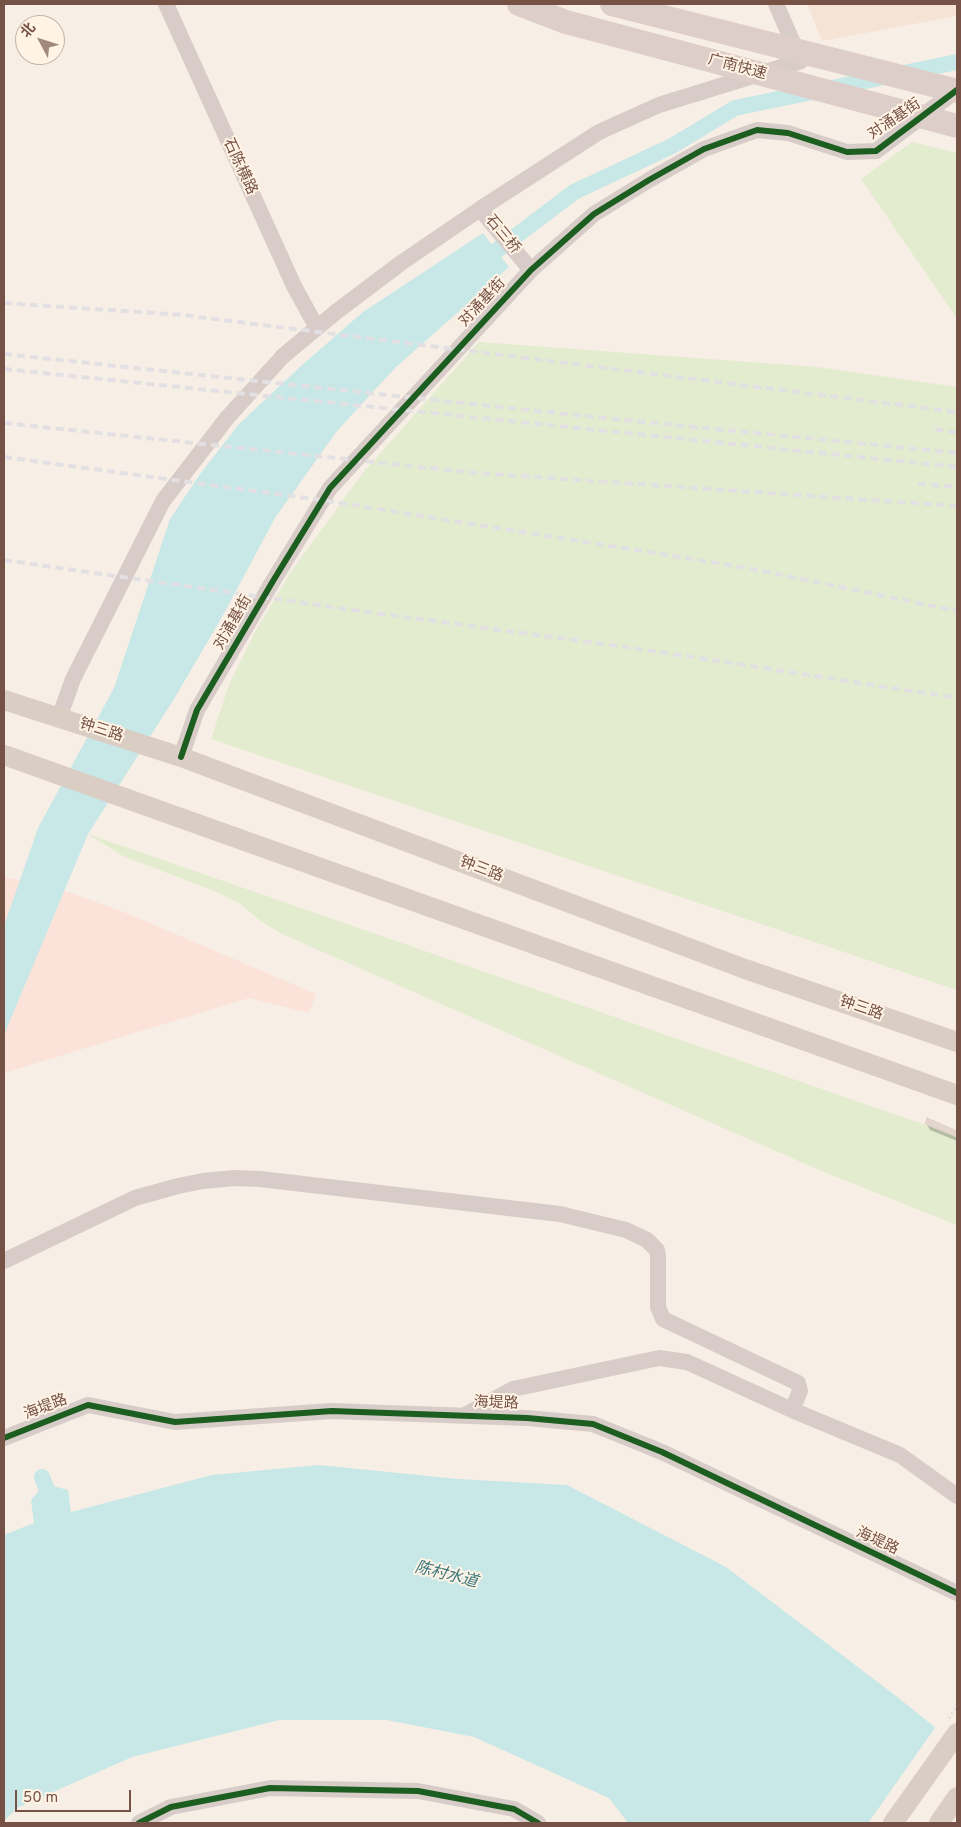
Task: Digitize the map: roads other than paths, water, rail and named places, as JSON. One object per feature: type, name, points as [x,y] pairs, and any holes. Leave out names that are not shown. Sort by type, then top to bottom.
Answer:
[{"type":"highway","name":"广南快速","points":[[519,4],[566,22],[957,126]]},
{"type":"highway","name":"广南快速","points":[[612,4],[957,91]]},
{"type":"main road","name":"钟三路","points":[[4,700],[181,757],[745,969],[957,1042]]},
{"type":"main road","points":[[4,756],[957,1095]]},
{"type":"main road","points":[[893,1823],[957,1733]]},
{"type":"main road","points":[[939,1823],[957,1797]]},
{"type":"street","name":"石陈横路","points":[[166,4],[290,278],[317,328]]},
{"type":"street","points":[[59,718],[73,679],[163,501],[227,418],[283,356],[402,263],[480,209],[599,132],[658,104],[801,61],[776,4]]},
{"type":"street","name":"对涌基街","points":[[181,757],[198,710],[273,580],[330,488],[527,266],[594,214],[704,149],[757,130],[788,134],[847,152],[876,151],[957,91]]},
{"type":"street","name":"石三桥","points":[[480,209],[527,266]]},
{"type":"street","points":[[10,1258],[135,1198],[178,1186],[211,1180],[260,1179],[560,1214],[626,1230],[647,1240],[657,1250],[658,1307],[662,1319],[798,1383],[800,1391],[792,1410]]},
{"type":"street","points":[[464,1416],[512,1389],[659,1358],[687,1362],[792,1410],[900,1455],[957,1496]]},
{"type":"street","name":"海堤路","points":[[4,1438],[88,1406],[175,1422],[332,1411],[527,1418],[593,1424],[662,1452],[957,1593]]},
{"type":"street","points":[[139,1823],[171,1807],[270,1788],[418,1792],[514,1809],[538,1823]]},
{"type":"water","points":[[483,233],[509,267],[395,368],[337,431],[275,518],[222,617],[174,699],[88,834],[4,1035],[4,926],[38,828],[114,688],[170,519],[200,474],[239,424],[301,366],[363,312]]},
{"type":"water","name":"陈村水道","points":[[319,1465],[458,1479],[567,1485],[726,1567],[896,1696],[957,1745],[957,1823],[628,1823],[609,1798],[474,1737],[387,1720],[279,1720],[132,1757],[17,1808],[4,1821],[4,1535],[34,1523],[31,1500],[45,1484],[68,1490],[71,1512],[212,1475]]},
{"type":"waterway","points":[[479,264],[574,192],[672,146],[735,108],[957,62]]},
{"type":"waterway","points":[[42,1477],[52,1504]]},
{"type":"railway","points":[[4,303],[183,315],[957,412]]},
{"type":"railway","points":[[4,354],[575,415],[957,453]]},
{"type":"railway","points":[[4,369],[957,467]]},
{"type":"railway","points":[[4,423],[478,473],[957,506]]},
{"type":"railway","points":[[935,429],[957,433]]},
{"type":"railway","points":[[4,457],[328,501],[748,568],[957,611]]},
{"type":"railway","points":[[918,484],[957,487]]},
{"type":"railway","points":[[4,560],[640,649],[957,698]]}]
